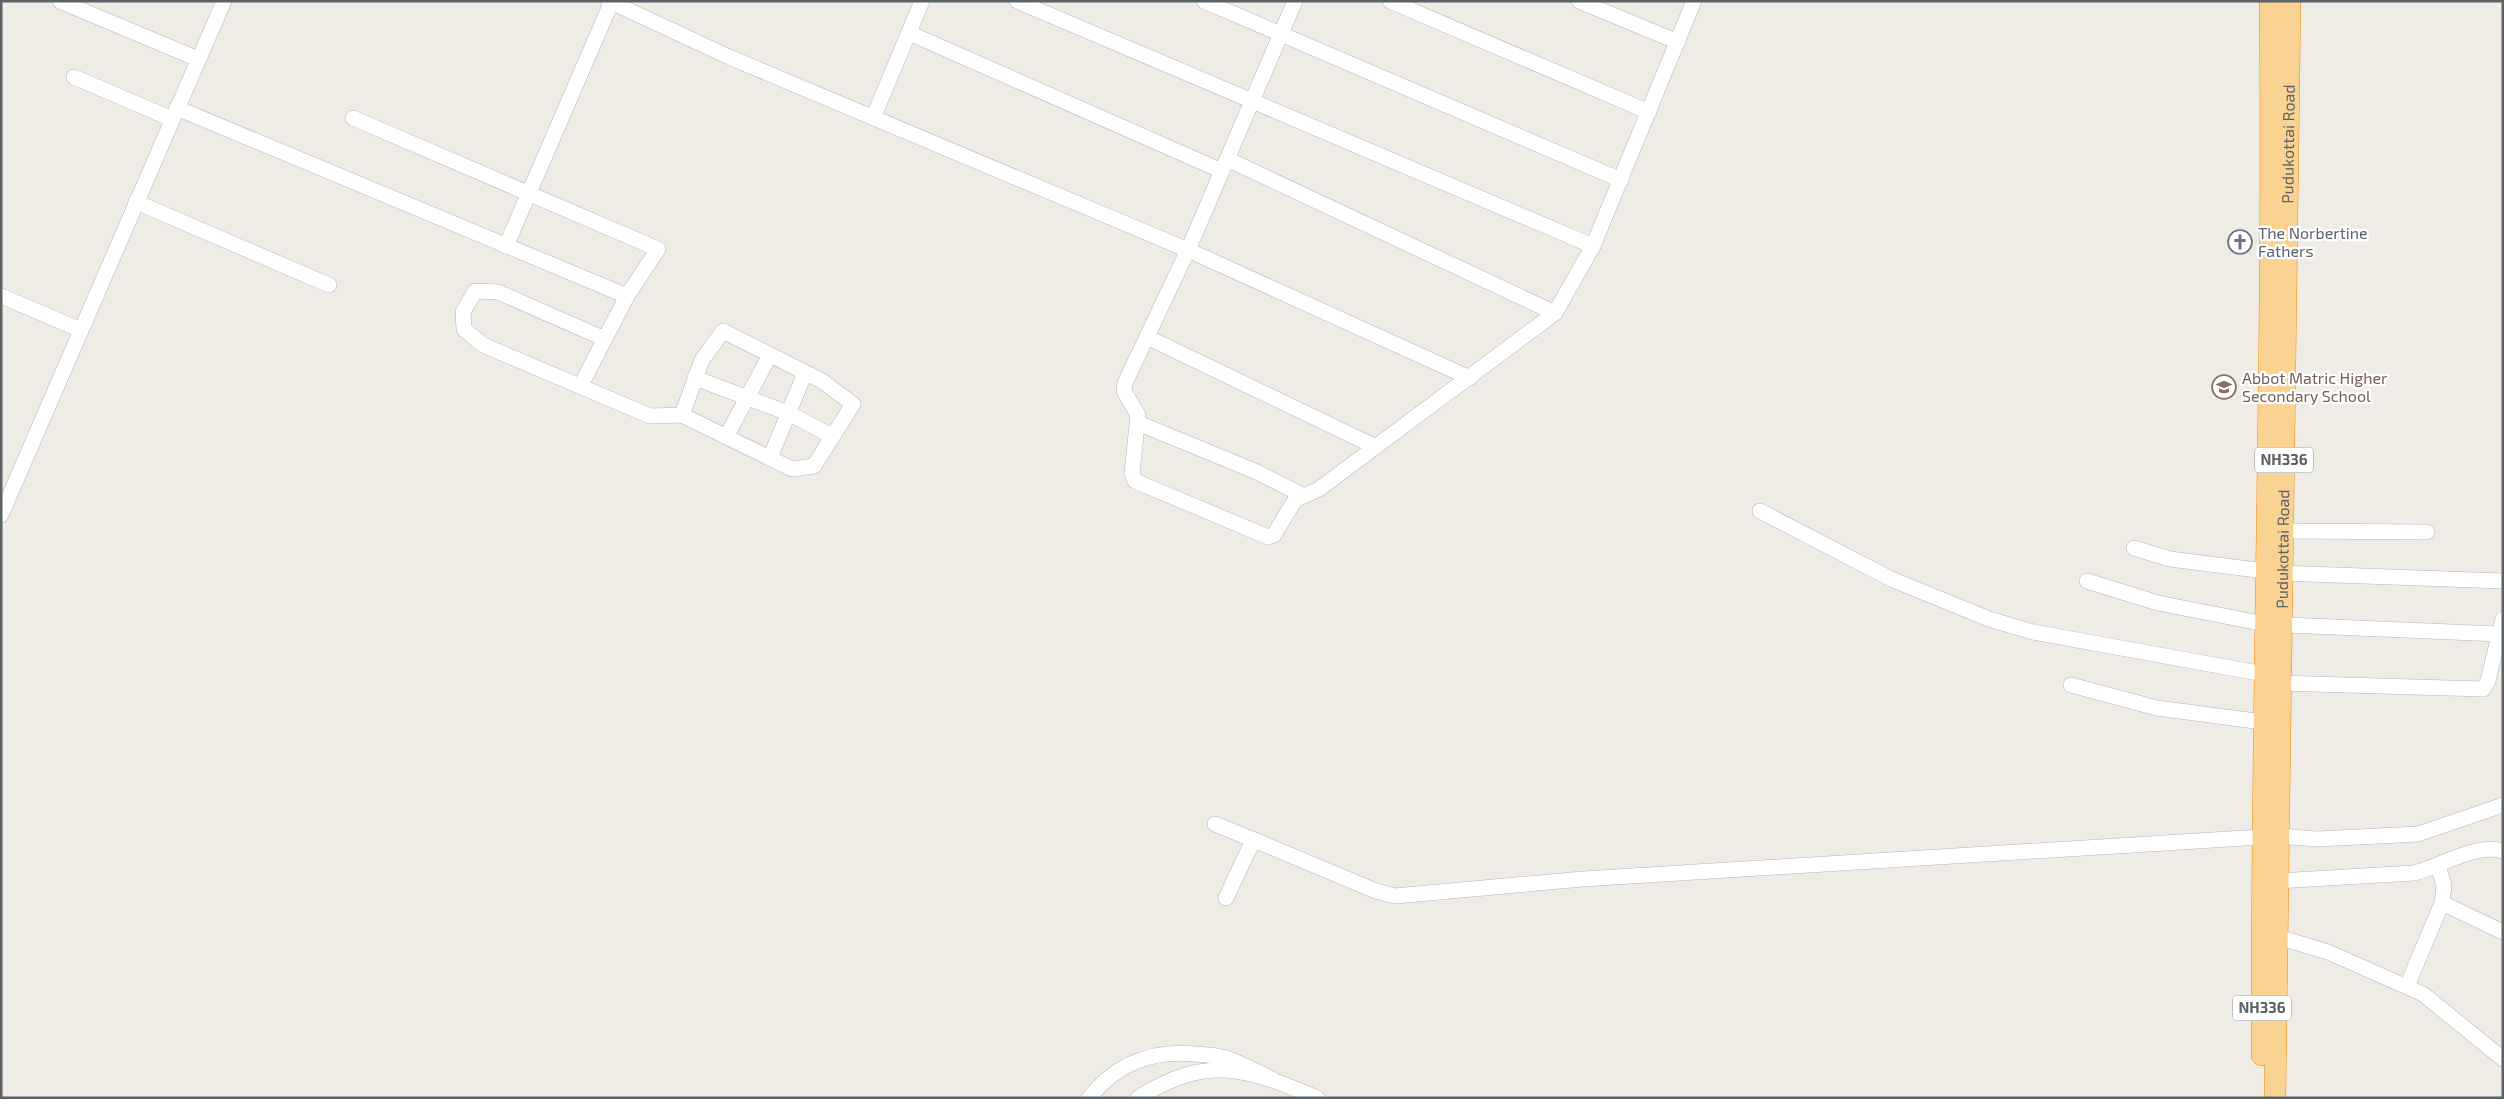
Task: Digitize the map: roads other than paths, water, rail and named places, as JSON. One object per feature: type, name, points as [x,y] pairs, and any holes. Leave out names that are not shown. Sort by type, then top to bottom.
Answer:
[{"type":"highway","name":"Pudukottai Road","points":[[2270,1],[2282,531],[2273,572]]},
{"type":"highway","name":"Pudukottai Road","points":[[2262,1098],[2270,836],[2277,374],[2290,1]]},
{"type":"highway","name":"Pudukottai Road","points":[[2272,678],[2263,722],[2270,836],[2278,882],[2275,1098]]},
{"type":"street","points":[[60,1],[198,59]]},
{"type":"street","points":[[1,515],[224,1]]},
{"type":"street","points":[[873,118],[922,1]]},
{"type":"street","points":[[1017,1],[1593,246]]},
{"type":"street","points":[[1204,1],[1621,180]]},
{"type":"street","points":[[1295,1],[1188,250],[1124,391],[1138,415],[1132,473],[1135,481],[1268,537],[1274,536],[1295,500],[1302,495],[1319,489],[1555,314],[1593,246],[1694,1]]},
{"type":"street","points":[[1390,1],[1649,112]]},
{"type":"street","points":[[1579,1],[1678,42]]},
{"type":"street","points":[[506,246],[611,2],[728,57],[1188,250],[1470,378]]},
{"type":"street","points":[[909,34],[1225,165],[1555,314]]},
{"type":"street","points":[[74,77],[174,114],[627,296]]},
{"type":"street","points":[[353,118],[658,249],[627,296],[581,385]]},
{"type":"street","points":[[136,202],[329,285]]},
{"type":"street","points":[[606,338],[498,292],[475,291],[463,312],[464,329],[483,345],[581,385],[650,416],[682,415],[792,469],[814,466],[852,404],[822,382],[723,331],[702,360],[682,415]]},
{"type":"street","points":[[1,296],[81,330]]},
{"type":"street","points":[[1149,338],[1376,447]]},
{"type":"street","points":[[726,437],[770,355]]},
{"type":"street","points":[[770,458],[805,373]]},
{"type":"street","points":[[695,378],[748,396],[788,413],[832,436]]},
{"type":"street","points":[[1138,423],[1257,472],[1302,495]]},
{"type":"street","points":[[1760,511],[1891,579],[1989,619],[2033,632],[2272,678],[2483,688],[2488,681],[2503,619]]},
{"type":"street","points":[[2282,531],[2427,532]]},
{"type":"street","points":[[2134,548],[2177,560],[2273,572],[2503,581]]},
{"type":"street","points":[[2087,581],[2158,603],[2273,624],[2498,634]]},
{"type":"street","points":[[2071,685],[2156,708],[2263,722]]},
{"type":"street","points":[[1215,824],[1376,891],[1395,896],[1583,879],[2270,836],[2317,839],[2418,834],[2503,805]]},
{"type":"street","points":[[1226,898],[1252,844],[1259,842]]},
{"type":"street","points":[[2278,882],[2414,873],[2438,866],[2470,852],[2484,849],[2503,851]]},
{"type":"street","points":[[2407,986],[2442,903],[2444,885],[2438,866]]},
{"type":"street","points":[[2442,903],[2503,932]]},
{"type":"street","points":[[2278,937],[2328,952],[2423,994],[2503,1059]]},
{"type":"street","points":[[1089,1098],[1122,1068],[1140,1058],[1164,1053],[1186,1053],[1228,1059],[1317,1098]]},
{"type":"street","points":[[1138,1098],[1161,1083],[1188,1074],[1216,1070],[1244,1071],[1272,1079]]},
{"type":"place","name":"The Norbertine Fathers","points":[[2240,242]]},
{"type":"place","name":"Abbot Matric Higher Secondary School","points":[[2224,387]]}]
